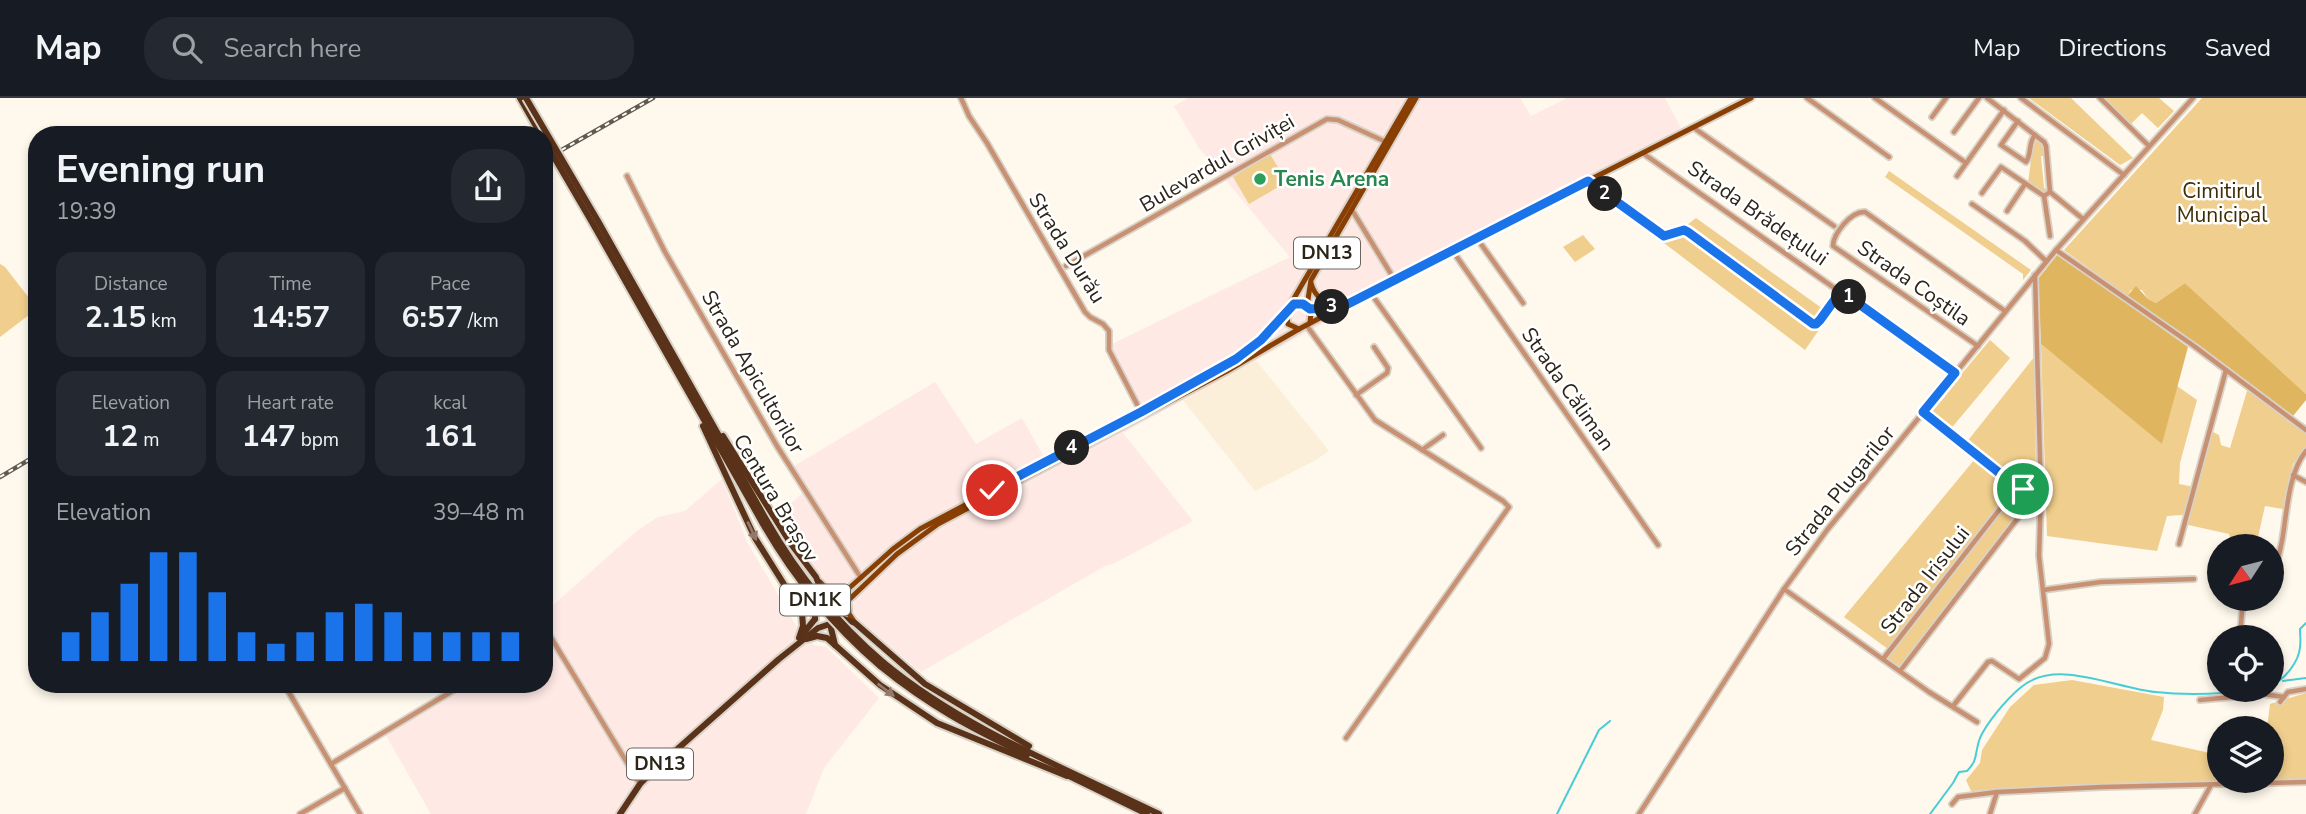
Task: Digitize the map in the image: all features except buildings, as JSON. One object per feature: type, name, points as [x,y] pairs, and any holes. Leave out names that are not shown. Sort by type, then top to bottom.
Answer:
[{"type":"highway","points":[[520,98],[536,126]]},
{"type":"highway","name":"Centura Brașov","points":[[526,98],[542,126]]},
{"type":"highway","name":"Centura Brașov","points":[[553,146],[806,590],[849,637],[920,697],[963,724],[1159,814]]},
{"type":"highway","name":"Centura Brașov","points":[[553,154],[596,223]]},
{"type":"highway","points":[[703,413],[728,444],[816,577],[828,605],[835,614],[855,623],[925,684],[1069,773]]},
{"type":"highway","name":"DN1K","points":[[703,413],[706,434],[763,552],[796,602]]},
{"type":"highway","points":[[796,602],[827,625],[835,645]]},
{"type":"highway","points":[[796,602],[804,620],[800,639],[817,636],[827,638],[880,685],[937,723],[1069,773]]},
{"type":"highway","name":"DN13","points":[[620,814],[640,784],[779,659],[800,639],[820,606],[828,605]]},
{"type":"highway","name":"DN13","points":[[800,639],[827,625],[835,614]]},
{"type":"highway","name":"Centura Brașov","points":[[1069,773],[1147,814]]},
{"type":"main road","name":"DN13","points":[[828,605],[846,597],[904,547],[938,524],[1227,371],[1308,325],[1312,316],[1308,307],[1311,280],[1413,98]]},
{"type":"main road","points":[[1386,142],[1413,98]]},
{"type":"main road","points":[[1308,325],[1751,98]]},
{"type":"main road","name":"DN13","points":[[835,614],[861,578],[910,536],[934,520],[1141,412],[1236,359],[1261,340],[1287,311],[1386,142]]},
{"type":"main road","points":[[1311,280],[1313,289],[1321,300],[1342,307]]},
{"type":"main road","points":[[1298,329],[1288,324],[1287,311],[1298,303],[1308,307],[1342,307]]},
{"type":"main road","points":[[816,577],[827,592],[846,597],[848,611],[855,623]]},
{"type":"street","name":"Strada Durău","points":[[961,98],[969,116],[1085,312],[1109,331],[1108,347],[1141,412]]},
{"type":"street","points":[[1807,98],[1889,157]]},
{"type":"street","points":[[1875,98],[1966,163]]},
{"type":"street","points":[[1932,117],[1946,98]]},
{"type":"street","points":[[1954,132],[1979,98]]},
{"type":"street","points":[[1987,98],[2046,146],[2050,192],[2083,219]]},
{"type":"street","points":[[2021,98],[2124,174]]},
{"type":"street","points":[[2100,98],[2149,146]]},
{"type":"street","name":"Strada Plugarilor","points":[[1639,814],[1784,589],[1830,526],[2046,261],[2193,98]]},
{"type":"street","points":[[1957,176],[2004,110]]},
{"type":"street","name":"Bulevardul Griviței","points":[[1066,266],[1327,119],[1338,120],[1386,142]]},
{"type":"street","points":[[2018,121],[2001,145],[2026,162],[2035,135]]},
{"type":"street","points":[[1694,128],[1834,226]]},
{"type":"street","name":"Strada Brădețului","points":[[1644,154],[1955,373]]},
{"type":"street","points":[[1982,193],[2001,167],[2044,197],[2050,236]]},
{"type":"street","name":"Strada Apicultorilor","points":[[627,176],[665,252],[777,446],[861,578]]},
{"type":"street","points":[[1588,181],[1664,236],[1684,230],[1688,232],[1813,324],[1820,320],[1841,291]]},
{"type":"street","points":[[2007,211],[2025,184]]},
{"type":"street","points":[[2044,197],[2050,192]]},
{"type":"street","points":[[1972,204],[2025,241],[2046,261]]},
{"type":"street","points":[[1352,210],[1394,279]]},
{"type":"street","name":"Strada Coștila","points":[[1978,346],[1833,246],[1833,240],[1849,219],[1859,212],[1865,212],[2005,311]]},
{"type":"street","points":[[1476,237],[1523,303]]},
{"type":"street","name":"Strada Căliman","points":[[1452,250],[1658,545]]},
{"type":"street","points":[[2056,250],[2306,429]]},
{"type":"street","points":[[1953,706],[1986,664],[1992,661],[2019,679],[2045,657],[2049,644],[2039,556],[2035,275]]},
{"type":"street","points":[[1370,292],[1482,448]]},
{"type":"street","points":[[1308,325],[1356,396],[1381,424],[1509,507],[1346,738]]},
{"type":"street","points":[[1356,396],[1387,373],[1388,368],[1374,347]]},
{"type":"street","points":[[2179,544],[2226,370]]},
{"type":"street","points":[[1923,412],[2017,487],[2039,493]]},
{"type":"street","points":[[1422,450],[1443,435]]},
{"type":"street","points":[[2283,534],[2293,475],[2306,451]]},
{"type":"street","points":[[2293,475],[2306,482]]},
{"type":"street","name":"Strada Irisului","points":[[1883,659],[2017,487]]},
{"type":"street","points":[[1900,671],[2039,493]]},
{"type":"street","points":[[2043,590],[2101,582],[2194,579]]},
{"type":"street","points":[[1784,589],[1977,722]]},
{"type":"street","points":[[553,643],[640,784]]},
{"type":"street","points":[[2284,697],[2288,692],[2306,689]]},
{"type":"street","points":[[289,693],[360,814]]},
{"type":"street","points":[[331,764],[449,693]]},
{"type":"street","points":[[2200,700],[2207,699]]},
{"type":"street","points":[[2284,783],[2306,782]]},
{"type":"street","points":[[1952,804],[1961,797],[1997,792],[2102,786],[2207,785]]},
{"type":"street","points":[[300,814],[345,788]]},
{"type":"street","points":[[1990,814],[1997,792]]},
{"type":"street","points":[[2195,814],[2207,792]]},
{"type":"shaded area","points":[[1188,98],[1520,98],[1531,116],[1567,98],[1665,98],[1681,128],[1123,433],[1193,521],[1105,566],[921,672],[859,621],[852,609],[854,600],[848,588],[838,591],[826,583],[778,514],[802,494],[789,469],[935,382],[976,444],[1022,418],[1045,459],[1138,410],[1110,345],[1290,257],[1199,148],[1174,106]]},
{"type":"shaded area","points":[[2058,254],[2188,347],[2162,444],[2041,344],[2038,279]]},
{"type":"shaded area","points":[[2185,283],[2306,394],[2306,400],[2293,416],[2127,296],[2136,286],[2148,299],[2156,303]]},
{"type":"shaded area","points":[[1255,359],[1329,451],[1255,491],[1182,399]]},
{"type":"shaded area","points":[[722,479],[747,542],[797,627],[814,645],[826,647],[879,698],[824,768],[806,814],[431,814],[384,732],[449,693],[553,693],[553,605],[638,530],[658,517],[685,511]]},
{"type":"green space","points":[[2029,98],[2071,98],[2133,158],[2120,165]]},
{"type":"green space","points":[[2104,98],[2159,98],[2174,111],[2158,128],[2142,113],[2131,124]]},
{"type":"green space","name":"Cimitirul Municipal","points":[[2202,98],[2306,98],[2306,394],[2185,283],[2156,303],[2148,299],[2142,290],[2131,290],[2127,296],[2064,250]]},
{"type":"green space","points":[[2034,138],[2045,146],[2045,156],[2041,156],[2044,187],[2048,189],[2045,192],[2028,183]]},
{"type":"green space","name":"Tenis Arena","points":[[1270,154],[1287,182],[1249,204],[1233,177]]},
{"type":"green space","points":[[1889,171],[2031,270],[2023,280],[2023,274],[1885,177]]},
{"type":"green space","points":[[1696,218],[1830,314],[1805,350],[1664,243]]},
{"type":"green space","points":[[1583,235],[1595,249],[1575,262],[1563,247]]},
{"type":"green space","points":[[0,264],[28,297],[28,316],[0,337]]},
{"type":"green space","points":[[1990,340],[2010,358],[1949,431],[1928,414]]},
{"type":"green space","points":[[2041,344],[2162,443],[2177,386],[2197,400],[2180,463],[2179,484],[2194,487],[2211,431],[2219,435],[2221,445],[2230,448],[2247,391],[2265,401],[2306,433],[2306,447],[2293,464],[2283,509],[2265,506],[2259,534],[2229,534],[2184,524],[2186,511],[2182,515],[2167,516],[2157,551],[2047,536]]},
{"type":"green space","points":[[2035,356],[2036,489],[2020,484],[1966,443]]},
{"type":"green space","points":[[1975,459],[2014,488],[2034,493],[1900,668],[1886,658],[1888,649],[1844,617]]},
{"type":"green space","points":[[2072,680],[2164,697],[2163,710],[2151,740],[2207,752],[2207,782],[1971,791],[1966,780],[1980,763],[1982,750],[2010,707],[2034,685]]},
{"type":"green space","points":[[2306,693],[2306,779],[2284,780],[2284,716],[2268,716],[2270,704],[2284,702],[2284,700]]},
{"type":"waterway","points":[[2284,676],[2294,664],[2299,652],[2300,629],[2306,623]]},
{"type":"waterway","points":[[1930,814],[1959,772],[1967,771],[1971,767],[1980,738],[1992,718],[2020,688],[2034,679],[2067,675],[2155,692],[2207,694]]},
{"type":"waterway","points":[[2284,681],[2306,678]]},
{"type":"waterway","points":[[1557,814],[1599,730],[1610,721]]},
{"type":"railway","points":[[553,155],[653,98]]},
{"type":"railway","points":[[0,477],[28,460]]},
{"type":"place","name":"Tenis Arena","points":[[1260,179]]},
{"type":"route","points":[[992,490],[1236,359],[1261,340],[1290,306],[1298,303],[1310,309],[1342,307],[1588,181],[1664,236],[1684,230],[1688,232],[1813,324],[1820,320],[1841,291],[1955,373],[1923,412],[2023,489]]}]
